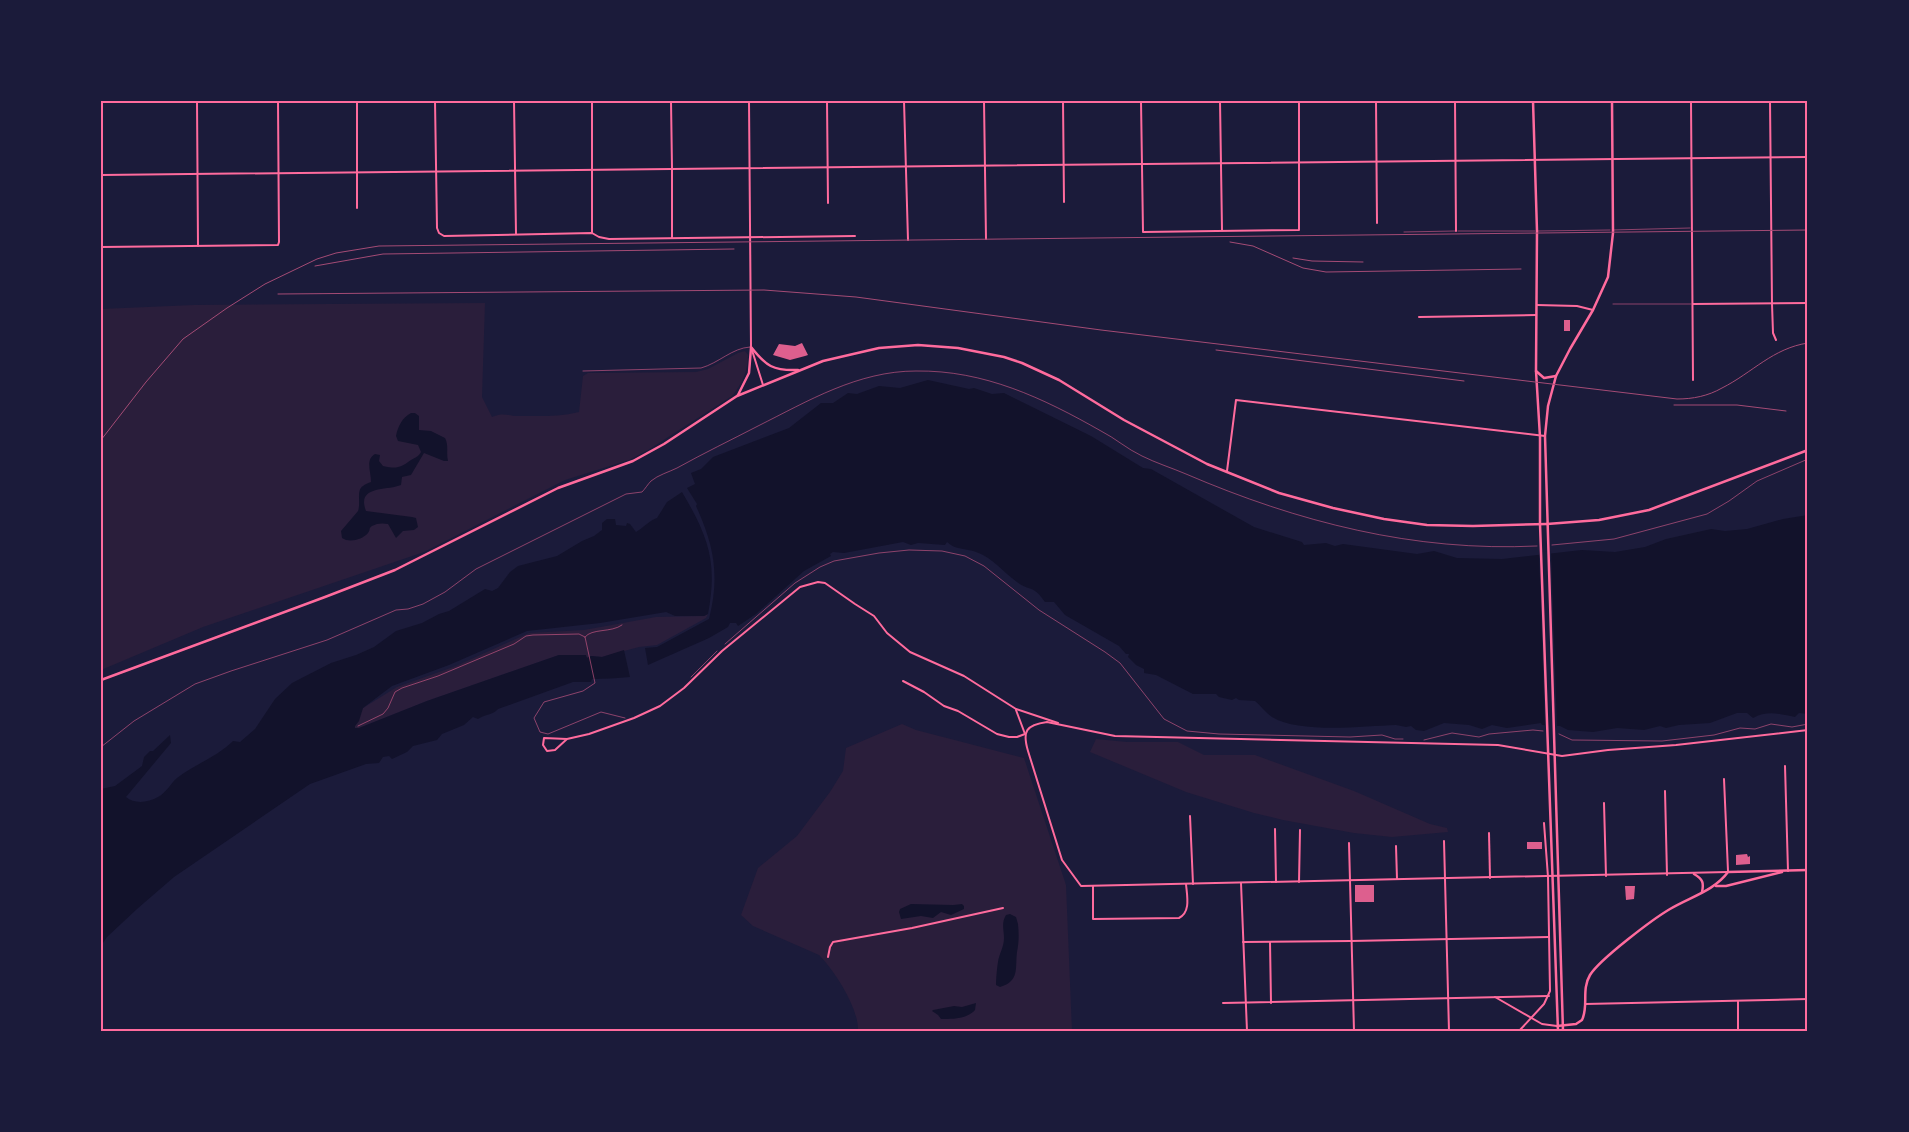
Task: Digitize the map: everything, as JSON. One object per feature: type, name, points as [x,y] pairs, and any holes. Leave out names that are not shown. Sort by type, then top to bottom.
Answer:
[{"type":"main road","points":[[1534,101],[1537,231],[1536,371],[1540,437],[1540,524],[1558,1031]]},
{"type":"main road","points":[[1563,1031],[1545,436],[1548,406],[1556,376],[1593,310],[1608,277],[1612,230],[1612,101]]},
{"type":"main road","points":[[101,680],[395,570],[558,488],[633,461],[664,444],[737,396],[763,384],[854,353],[897,346],[944,346],[1004,357],[1059,380],[1124,420],[1187,455],[1227,473],[1280,493],[1332,508],[1384,519],[1447,526],[1547,524],[1599,520],[1649,510],[1808,450]]},
{"type":"main road","points":[[751,347],[760,358],[775,369],[782,371],[800,370]]},
{"type":"main road","points":[[737,396],[749,373],[751,347]]},
{"type":"main road","points":[[1536,371],[1544,378],[1556,376]]},
{"type":"main road","points":[[1716,886],[1728,872],[1808,870]]},
{"type":"main road","points":[[1557,1026],[1576,1024],[1582,1020],[1587,982],[1591,973],[1640,931],[1670,910],[1716,886],[1726,886],[1788,871]]},
{"type":"main road","points":[[1694,874],[1701,878],[1703,882],[1702,892]]},
{"type":"street","points":[[196,101],[198,246]]},
{"type":"street","points":[[101,247],[278,245],[278,101]]},
{"type":"street","points":[[357,101],[358,208]]},
{"type":"street","points":[[435,101],[437,228],[439,234],[444,236],[592,232],[599,237],[610,239],[855,236]]},
{"type":"street","points":[[514,101],[516,234]]},
{"type":"street","points":[[592,101],[592,232]]},
{"type":"street","points":[[671,101],[672,238]]},
{"type":"street","points":[[749,101],[751,347],[763,384]]},
{"type":"street","points":[[827,101],[828,203]]},
{"type":"street","points":[[904,101],[908,240]]},
{"type":"street","points":[[984,101],[986,239]]},
{"type":"street","points":[[1063,101],[1064,202]]},
{"type":"street","points":[[1141,101],[1143,232],[1299,230],[1299,101]]},
{"type":"street","points":[[1220,101],[1222,230]]},
{"type":"street","points":[[1376,101],[1377,223]]},
{"type":"street","points":[[1455,101],[1456,231]]},
{"type":"street","points":[[1691,101],[1693,380]]},
{"type":"street","points":[[1770,101],[1772,304],[1773,333],[1776,340]]},
{"type":"street","points":[[101,175],[1808,157]]},
{"type":"street","points":[[1692,304],[1808,303]]},
{"type":"street","points":[[1536,305],[1577,306],[1593,310]]},
{"type":"street","points":[[1419,316],[1536,315]]},
{"type":"street","points":[[1227,473],[1236,400],[1540,437],[1545,436]]},
{"type":"street","points":[[567,739],[555,750],[547,750],[542,745],[544,738],[567,739],[612,727],[660,706],[684,688],[722,651],[795,592],[807,584],[818,582],[825,583],[874,616],[887,633],[910,652],[964,676],[1016,709],[1085,731],[1115,736],[1498,745],[1555,756],[1808,730]]},
{"type":"street","points":[[903,681],[924,692],[944,706],[958,711],[997,734],[1017,737],[1025,734],[1029,728],[1037,724],[1058,723]]},
{"type":"street","points":[[1016,709],[1062,860],[1081,886],[1667,875],[1728,872],[1724,779]]},
{"type":"street","points":[[1785,766],[1788,871]]},
{"type":"street","points":[[1665,791],[1667,875]]},
{"type":"street","points":[[1604,803],[1606,876]]},
{"type":"street","points":[[1190,816],[1193,884]]},
{"type":"street","points":[[1519,1031],[1549,996],[1548,877],[1544,823]]},
{"type":"street","points":[[1275,829],[1276,882]]},
{"type":"street","points":[[1299,882],[1300,830]]},
{"type":"street","points":[[1490,833],[1490,878]]},
{"type":"street","points":[[1444,841],[1449,1031]]},
{"type":"street","points":[[1349,843],[1354,1031]]},
{"type":"street","points":[[1396,846],[1397,879]]},
{"type":"street","points":[[1242,883],[1247,1031]]},
{"type":"street","points":[[1093,886],[1093,919],[1179,918],[1185,915],[1187,911],[1186,884]]},
{"type":"street","points":[[828,957],[833,942],[912,928],[1003,908]]},
{"type":"street","points":[[1244,942],[1549,937]]},
{"type":"street","points":[[1270,942],[1271,1002]]},
{"type":"street","points":[[1494,996],[1542,1024],[1557,1026]]},
{"type":"street","points":[[1224,1003],[1549,996]]},
{"type":"street","points":[[1585,1004],[1808,999]]},
{"type":"street","points":[[1738,1000],[1738,1031]]},
{"type":"lane","points":[[1404,232],[1692,228]]},
{"type":"lane","points":[[1612,304],[1692,304]]},
{"type":"lane","points":[[583,371],[701,368],[713,364],[739,348],[751,347]]},
{"type":"path","points":[[101,747],[134,721],[195,684],[231,670],[326,640],[396,610],[408,609],[423,604],[446,592],[476,569],[626,494],[642,492],[651,481],[833,389],[860,379],[885,374],[938,371],[965,374],[1034,396],[1105,432],[1119,444],[1144,457],[1228,492],[1311,520],[1350,530],[1434,542],[1514,547],[1541,546]]},
{"type":"path","points":[[1550,545],[1614,539],[1707,514],[1723,506],[1757,481],[1808,459]]},
{"type":"path","points":[[724,645],[794,583],[820,566],[834,561],[879,553],[909,550],[942,550],[965,556],[984,566],[1039,610],[1120,663],[1164,719],[1187,732],[1350,737],[1382,735],[1402,739]]},
{"type":"path","points":[[585,637],[592,632],[616,630],[622,625]]},
{"type":"path","points":[[358,726],[383,714],[388,708],[395,692],[402,688],[484,658],[514,644],[526,636],[579,634],[585,637]]},
{"type":"path","points":[[585,637],[595,683],[583,691],[544,702],[534,718],[540,732],[548,734],[601,712],[628,717]]},
{"type":"path","points":[[687,681],[717,651]]},
{"type":"path","points":[[1559,734],[1572,740],[1662,741],[1714,735],[1740,728],[1755,729],[1771,724],[1792,726],[1808,724]]},
{"type":"path","points":[[1420,740],[1429,740],[1452,733],[1479,737],[1489,734],[1541,731]]},
{"type":"shaded area","points":[[485,303],[482,397],[492,417],[503,414],[519,416],[572,414],[579,412],[583,376],[588,373],[696,372],[708,369],[745,351],[748,355],[746,372],[739,387],[732,396],[648,450],[629,460],[565,480],[424,552],[203,627],[101,670],[101,309],[194,305]]},
{"type":"shaded area","points":[[928,380],[969,389],[974,388],[992,394],[1004,393],[1091,436],[1143,468],[1151,469],[1254,527],[1302,542],[1304,545],[1326,543],[1335,546],[1343,544],[1417,554],[1434,551],[1457,558],[1502,559],[1582,550],[1615,552],[1645,547],[1666,539],[1711,529],[1725,531],[1747,529],[1783,519],[1808,515],[1808,714],[1799,713],[1795,717],[1769,713],[1753,718],[1747,713],[1737,713],[1710,723],[1679,725],[1666,728],[1660,726],[1644,730],[1617,728],[1593,732],[1568,730],[1560,726],[1542,725],[1541,723],[1507,728],[1492,725],[1482,729],[1469,725],[1444,723],[1424,731],[1416,730],[1411,726],[1396,725],[1332,728],[1299,726],[1272,717],[1255,701],[1239,700],[1236,698],[1232,700],[1219,697],[1216,694],[1193,694],[1156,675],[1144,673],[1144,669],[1136,665],[1128,657],[1129,654],[1126,654],[1119,646],[1065,615],[1054,602],[1045,602],[1034,590],[1017,582],[988,558],[976,552],[950,545],[947,542],[945,545],[918,543],[911,545],[903,542],[844,553],[833,552],[830,554],[831,556],[804,571],[756,614],[738,626],[736,623],[730,623],[728,627],[709,638],[648,665],[645,648],[657,647],[709,619],[714,589],[713,561],[711,548],[696,506],[697,504],[687,488],[695,484],[691,473],[701,469],[713,457],[789,428],[821,403],[833,403],[848,393],[857,394],[879,386],[900,388]]},
{"type":"shaded area","points":[[411,413],[419,416],[419,430],[431,431],[445,438],[448,461],[424,453],[411,475],[402,477],[401,485],[369,493],[365,497],[364,503],[366,511],[416,518],[418,527],[414,530],[403,531],[396,538],[388,524],[382,523],[372,526],[368,533],[359,539],[345,540],[342,538],[341,531],[358,511],[361,488],[371,482],[369,463],[372,456],[375,454],[380,455],[379,461],[383,466],[395,468],[417,457],[421,452],[418,445],[398,441],[396,436],[401,423]]},
{"type":"shaded area","points":[[682,492],[704,536],[711,564],[711,596],[708,614],[704,616],[675,616],[666,612],[600,623],[527,631],[449,665],[392,686],[363,708],[355,728],[559,655],[586,655],[587,658],[591,656],[602,657],[624,650],[630,677],[592,679],[591,682],[573,682],[498,709],[478,719],[473,717],[464,725],[442,734],[437,740],[413,746],[407,752],[392,759],[389,756],[383,757],[379,763],[366,764],[310,784],[174,877],[107,937],[101,946],[101,789],[115,786],[142,766],[144,757],[170,735],[171,743],[126,797],[133,801],[150,801],[164,793],[184,773],[220,752],[233,741],[240,742],[255,729],[275,699],[292,683],[331,663],[374,647],[396,631],[422,623],[449,611],[485,589],[492,591],[498,588],[510,572],[518,566],[557,556],[594,536],[602,530],[602,523],[607,519],[615,519],[616,525],[626,526],[627,523],[630,524],[636,532],[657,518],[667,502]]},
{"type":"shaded area","points":[[708,614],[706,618],[657,645],[639,647],[602,657],[591,656],[587,658],[559,655],[355,728],[363,708],[397,687],[456,666],[529,633],[584,630],[656,617],[704,616]]},
{"type":"shaded area","points":[[902,724],[916,730],[1024,758],[1066,885],[1072,1031],[858,1031],[850,1001],[832,970],[819,955],[753,926],[741,915],[758,868],[797,836],[830,792],[843,771],[846,748]]},
{"type":"shaded area","points":[[1096,739],[1127,742],[1178,742],[1204,755],[1255,755],[1354,791],[1430,824],[1447,828],[1448,832],[1392,837],[1354,833],[1254,813],[1186,792],[1090,752]]},
{"type":"shaded area","points":[[911,904],[962,904],[964,909],[951,915],[941,912],[933,918],[921,916],[901,919],[900,909]]},
{"type":"shaded area","points":[[1010,914],[1016,917],[1018,924],[1019,938],[1016,969],[1014,978],[1000,987],[996,985],[997,967],[1004,941],[1004,918]]},
{"type":"shaded area","points":[[976,1003],[975,1010],[972,1013],[960,1018],[941,1019],[932,1011],[954,1006],[962,1007]]},
{"type":"pier","points":[[1551,551],[1557,728],[1545,728],[1539,552]]},
{"type":"building","points":[[1564,320],[1570,320],[1570,331],[1564,331]]},
{"type":"building","points":[[802,343],[808,355],[790,360],[773,355],[779,344],[795,346]]},
{"type":"building","points":[[1527,842],[1542,842],[1542,849],[1527,849]]},
{"type":"building","points":[[1747,854],[1748,857],[1750,856],[1750,864],[1736,865],[1736,855]]},
{"type":"building","points":[[1355,885],[1374,885],[1374,902],[1355,902]]},
{"type":"building","points":[[1625,886],[1635,886],[1634,899],[1626,900]]},
{"type":"railway","points":[[101,440],[146,382],[183,339],[227,308],[265,284],[317,259],[336,253],[379,246],[1808,230]]},
{"type":"railway","points":[[1230,242],[1253,246],[1303,268],[1326,272],[1521,269]]},
{"type":"railway","points":[[315,266],[383,254],[734,249]]},
{"type":"railway","points":[[1293,258],[1312,261],[1363,262]]},
{"type":"railway","points":[[278,294],[764,290],[856,297],[1101,330],[1677,399],[1695,398],[1717,391],[1773,355],[1808,343]]},
{"type":"railway","points":[[1216,350],[1464,381]]},
{"type":"railway","points":[[1674,405],[1737,405],[1786,411]]}]
